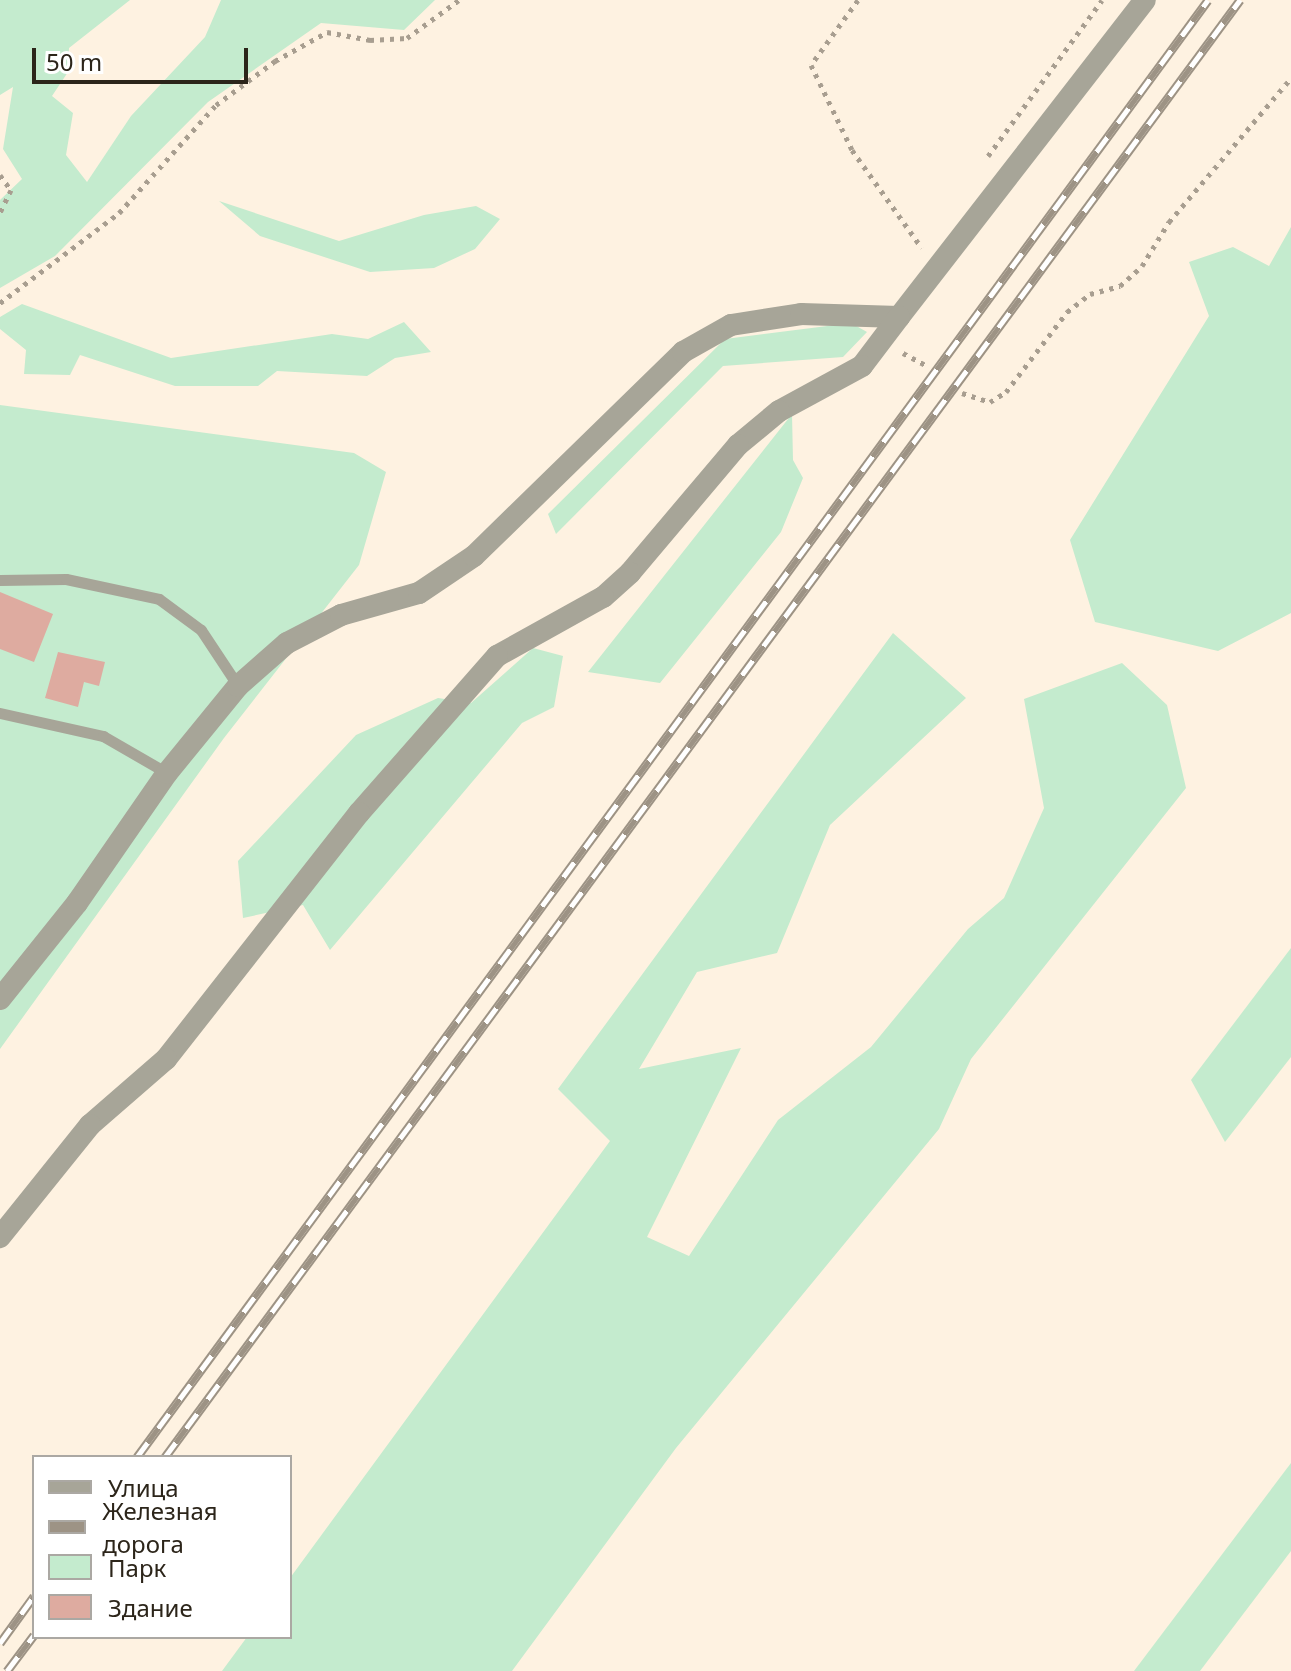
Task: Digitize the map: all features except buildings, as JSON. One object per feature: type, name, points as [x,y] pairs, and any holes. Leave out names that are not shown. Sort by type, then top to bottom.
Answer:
[{"type":"street","points":[[0,1237],[90,1125],[166,1059],[359,813],[497,656],[603,597],[630,573],[738,445],[779,411],[862,366],[935,267],[1145,0]]},
{"type":"street","points":[[0,999],[77,903],[167,773],[238,686],[287,643],[341,615],[419,593],[474,556],[683,352],[731,325],[787,316],[899,317]]},
{"type":"lane","points":[[0,580],[66,579],[159,599],[201,630],[238,686]]},
{"type":"lane","points":[[0,713],[103,736],[167,773]]},
{"type":"path","points":[[0,303],[119,213],[216,105],[275,61],[327,32],[370,40],[407,38],[459,0]]},
{"type":"path","points":[[858,0],[811,65],[852,150],[935,267]]},
{"type":"path","points":[[983,163],[1102,0]]},
{"type":"path","points":[[962,393],[990,402],[1006,392],[1067,312],[1090,294],[1120,286],[1142,266],[1169,222],[1291,78]]},
{"type":"path","points":[[0,175],[11,190],[0,213]]},
{"type":"path","points":[[921,247],[929,235]]},
{"type":"green space","points":[[0,0],[130,0],[69,48],[68,72],[52,96],[73,113],[66,155],[87,182],[131,116],[205,37],[221,0],[435,0],[404,30],[321,23],[208,102],[55,256],[0,288],[0,200],[22,179],[3,149],[13,87],[0,95]]},
{"type":"green space","points":[[219,201],[339,241],[424,215],[476,206],[500,219],[475,249],[434,268],[370,272],[260,236]]},
{"type":"green space","points":[[1291,227],[1291,613],[1218,651],[1095,622],[1070,540],[1209,316],[1189,262],[1233,247],[1269,266]]},
{"type":"green space","points":[[22,304],[171,358],[332,334],[368,339],[404,322],[431,352],[395,358],[367,376],[277,371],[258,386],[175,386],[80,355],[70,375],[24,374],[26,350],[0,329],[0,317]]},
{"type":"green space","points":[[851,323],[867,332],[843,357],[723,366],[556,534],[548,514],[725,339]]},
{"type":"green space","points":[[0,405],[354,453],[386,472],[359,565],[224,738],[0,1049]]},
{"type":"green space","points":[[792,414],[793,460],[803,478],[781,532],[660,683],[588,672]]},
{"type":"green space","points":[[893,633],[966,698],[830,825],[777,953],[697,972],[639,1069],[741,1048],[647,1237],[689,1256],[778,1120],[871,1047],[968,929],[1004,898],[1044,808],[1024,699],[1122,663],[1167,705],[1186,788],[971,1059],[939,1129],[676,1448],[512,1671],[222,1671],[246,1639],[292,1639],[292,1575],[610,1141],[558,1089]]},
{"type":"green space","points":[[533,648],[563,656],[554,707],[522,723],[330,950],[303,905],[243,918],[238,861],[356,735],[438,698],[471,703]]},
{"type":"green space","points":[[1291,948],[1291,1057],[1225,1142],[1191,1080]]},
{"type":"green space","points":[[1291,1463],[1291,1551],[1200,1671],[1134,1671]]},
{"type":"railway","points":[[138,1455],[1208,0]]},
{"type":"railway","points":[[166,1455],[1240,0]]},
{"type":"railway","points":[[0,1643],[32,1599]]},
{"type":"railway","points":[[7,1671],[32,1638]]}]
